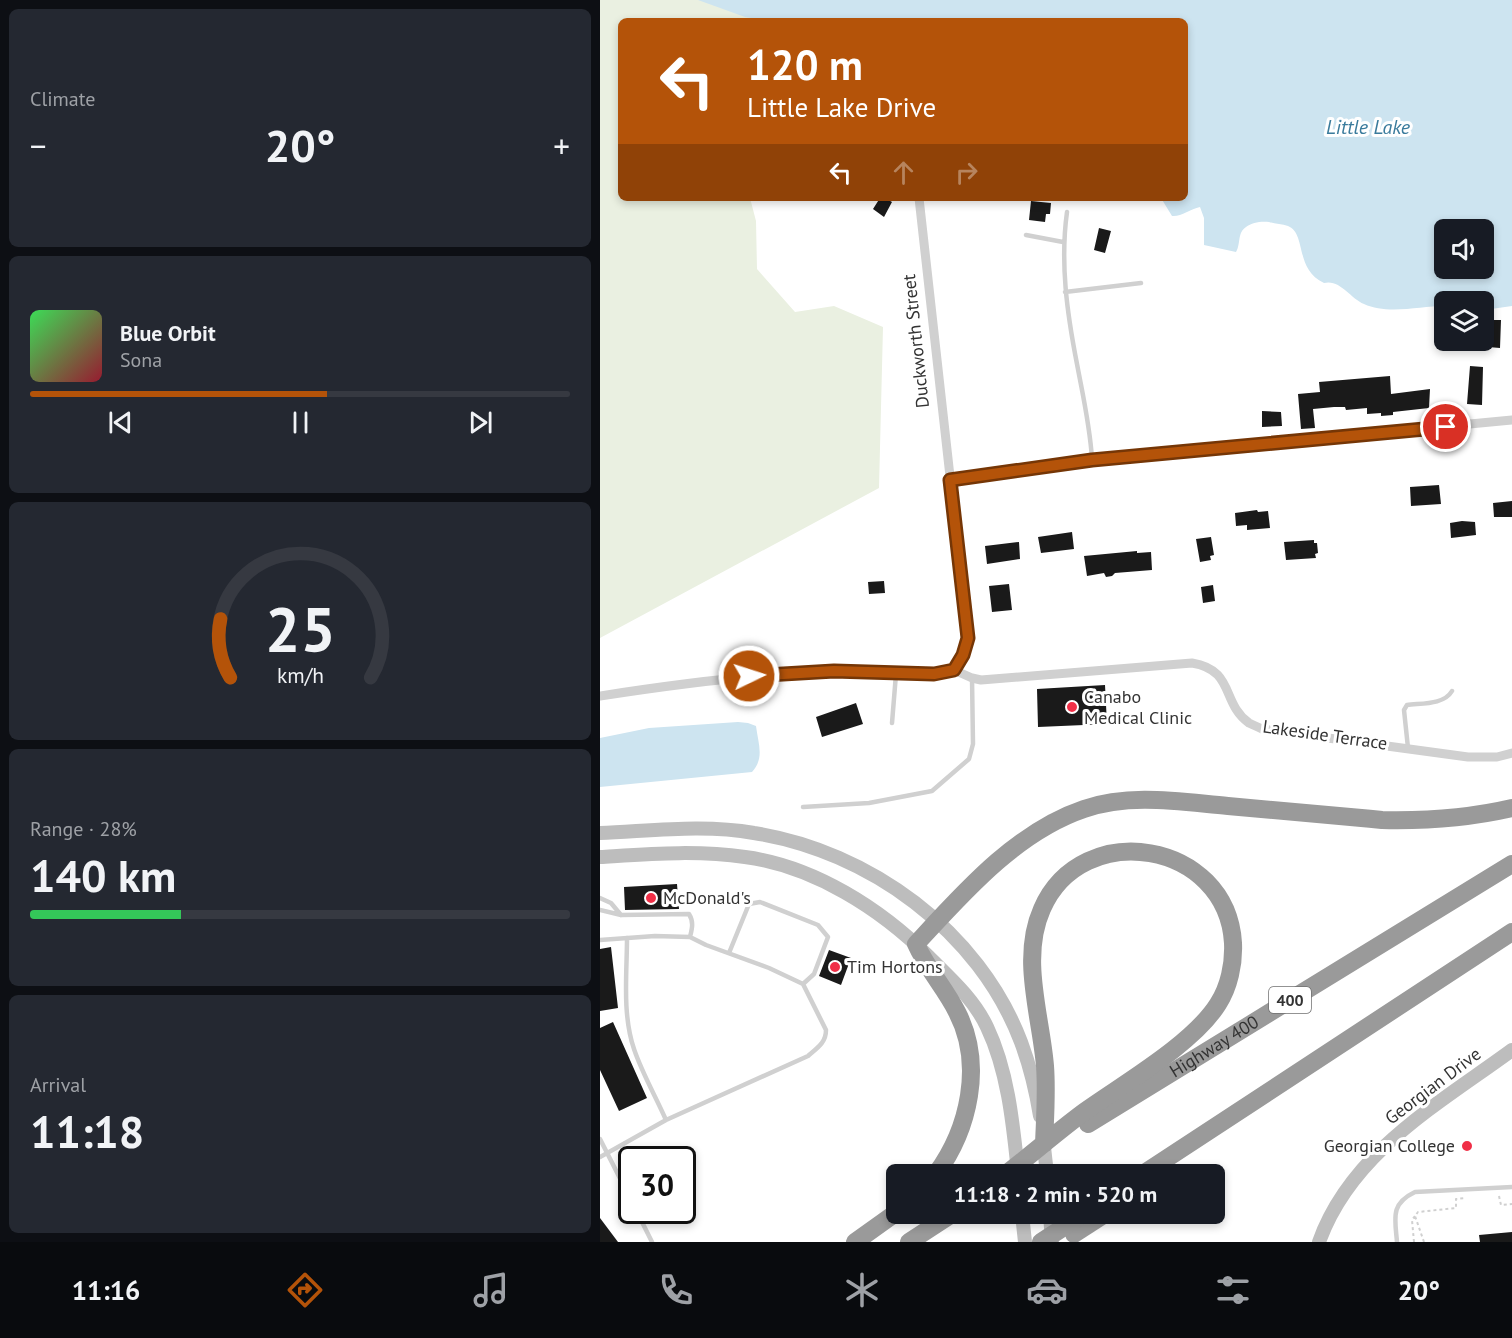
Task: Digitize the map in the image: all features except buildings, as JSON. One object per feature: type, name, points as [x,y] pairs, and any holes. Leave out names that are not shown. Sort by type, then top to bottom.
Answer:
[{"type":"highway","points":[[942,1164],[954,1145],[967,1111],[970,1085],[969,1053],[966,1036],[956,1009],[924,964],[916,945],[991,867],[1022,841],[1061,818],[1094,806],[1134,800],[1156,799],[1411,821],[1480,815],[1512,808]]},
{"type":"highway","points":[[1021,1164],[1068,1132],[1182,1042],[1219,1004],[1230,977],[1233,956],[1232,937],[1226,915],[1211,887],[1198,873],[1166,856],[1131,851],[1095,859],[1074,870],[1057,886],[1038,917],[1034,941],[1033,975],[1045,1067],[1044,1143]]},
{"type":"highway","name":"Highway 400","points":[[1025,1164],[1068,1132],[1098,1117],[1512,864]]},
{"type":"highway","points":[[1158,1164],[1512,932]]},
{"type":"highway","points":[[1178,1164],[1302,1082],[1393,1011]]},
{"type":"highway","points":[[855,1242],[886,1220]]},
{"type":"highway","points":[[909,1242],[937,1224]]},
{"type":"highway","points":[[1041,1242],[1076,1224]]},
{"type":"highway","points":[[1063,1242],[1081,1224]]},
{"type":"main road","points":[[600,833],[671,830],[753,832],[798,842],[865,870],[898,890],[937,922],[979,967],[1012,1021],[1032,1076],[1046,1164]]},
{"type":"main road","points":[[600,857],[681,852],[747,857],[784,866],[823,881],[867,906],[916,945],[968,998],[982,1017],[990,1033],[1008,1097],[1017,1164]]},
{"type":"main road","points":[[600,864],[635,855]]},
{"type":"main road","name":"Georgian Drive","points":[[1319,1242],[1341,1197],[1353,1179],[1383,1146],[1512,1050]]},
{"type":"main road","points":[[1023,1224],[1024,1242]]},
{"type":"main road","points":[[1051,1224],[1052,1242]]},
{"type":"street","name":"Duckworth Street","points":[[919,201],[968,638],[963,655],[954,670]]},
{"type":"street","points":[[950,480],[1092,460],[1512,420]]},
{"type":"street","name":"Lakeside Terrace","points":[[954,670],[981,680],[1192,663],[1206,665],[1222,679],[1241,715],[1262,729],[1468,757],[1497,757],[1512,753]]},
{"type":"street","points":[[600,696],[728,678],[834,671],[934,674],[954,670]]},
{"type":"lane","points":[[1067,212],[1063,242],[1065,292],[1091,429],[1092,460]]},
{"type":"lane","points":[[1026,235],[1063,242]]},
{"type":"lane","points":[[1065,292],[1141,283]]},
{"type":"lane","points":[[892,723],[896,674]]},
{"type":"lane","points":[[803,807],[869,802],[932,791],[969,759],[973,744],[972,678]]},
{"type":"lane","points":[[1408,748],[1404,710],[1407,705],[1438,702],[1449,697],[1452,691]]},
{"type":"lane","points":[[600,898],[611,903],[621,915]]},
{"type":"lane","points":[[729,953],[749,904],[760,902],[818,925],[828,937],[814,974],[803,984]]},
{"type":"lane","points":[[600,910],[621,915],[689,914],[692,919],[690,937]]},
{"type":"lane","points":[[600,939],[690,937],[769,968],[803,984],[826,1030],[826,1038],[808,1056],[666,1120],[600,1157]]},
{"type":"lane","points":[[627,938],[626,982],[630,1032],[634,1049],[666,1120]]},
{"type":"lane","points":[[600,1139],[618,1175]]},
{"type":"lane","points":[[1397,1242],[1394,1215],[1404,1197],[1415,1192],[1512,1187]]},
{"type":"lane","points":[[643,1224],[652,1242]]},
{"type":"path","points":[[1499,1196],[1501,1205],[1512,1204]]},
{"type":"path","points":[[1414,1242],[1412,1220],[1418,1212],[1456,1208],[1456,1199],[1467,1198]]},
{"type":"path","points":[[1414,1216],[1424,1242]]},
{"type":"green space","points":[[600,0],[770,0],[757,18],[618,18],[618,201],[751,201],[756,221],[757,269],[795,312],[834,306],[883,327],[879,488],[600,638]]},
{"type":"water","name":"Little Lake","points":[[698,0],[1512,0],[1512,306],[1494,309],[1494,291],[1434,291],[1434,307],[1383,309],[1364,304],[1340,286],[1324,283],[1315,277],[1304,261],[1294,230],[1288,226],[1269,222],[1254,223],[1243,229],[1236,252],[1204,245],[1204,218],[1200,207],[1172,216],[1163,201],[1188,201],[1188,18],[752,18]]},
{"type":"water","points":[[738,722],[756,726],[760,756],[752,772],[600,787],[600,738],[649,728]]},
{"type":"place","name":"Canabo Medical Clinic","points":[[1072,707]]},
{"type":"place","name":"McDonald's","points":[[651,898]]},
{"type":"place","name":"Tim Hortons","points":[[835,967]]},
{"type":"place","name":"Georgian College","points":[[1467,1146]]},
{"type":"route","points":[[749,676],[834,671],[934,674],[954,670],[963,655],[968,638],[950,480],[1092,460],[1446,427]]}]
